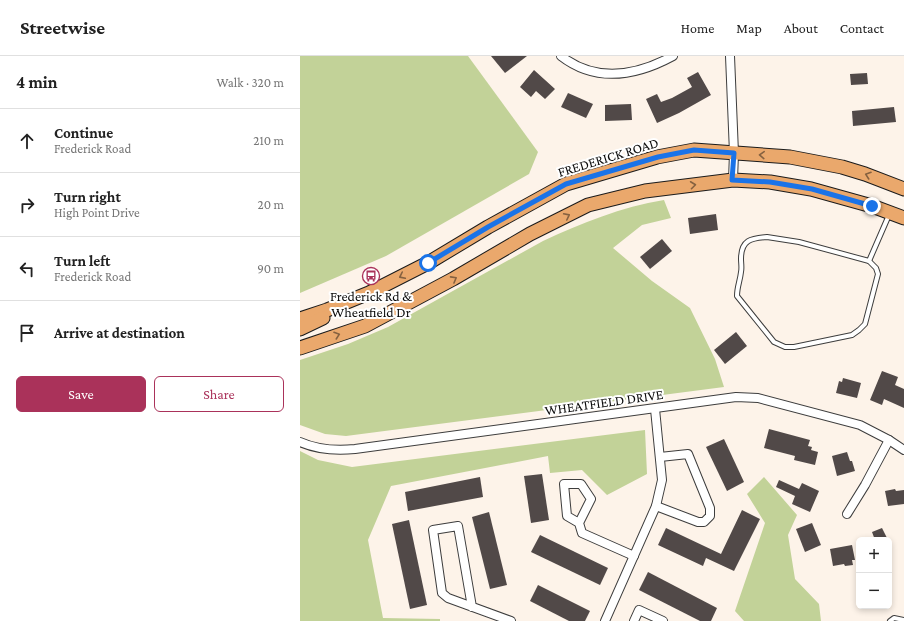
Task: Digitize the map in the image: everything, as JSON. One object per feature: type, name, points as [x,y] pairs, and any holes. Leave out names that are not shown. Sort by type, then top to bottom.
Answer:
[{"type":"main road","name":"FREDERICK ROAD","points":[[300,318],[327,310],[369,292],[428,263],[488,227],[566,184],[658,157],[694,150],[802,158],[860,172],[904,189]]},
{"type":"main road","points":[[300,348],[365,326],[453,279],[530,234],[588,205],[645,191],[732,180],[770,182],[812,189],[872,206],[904,218]]},
{"type":"main road","points":[[300,330],[369,292]]},
{"type":"street","points":[[561,56],[569,63],[595,73],[615,74],[645,69],[673,56]]},
{"type":"street","points":[[730,56],[734,153],[732,180]]},
{"type":"street","name":"WHEATFIELD DRIVE","points":[[300,442],[319,449],[336,451],[736,397],[758,398],[860,425],[889,440],[904,450]]},
{"type":"street","points":[[605,621],[656,506],[662,480],[655,408]]},
{"type":"street","points":[[847,514],[865,486],[889,440]]},
{"type":"street","points":[[656,506],[698,522],[704,522],[710,516],[710,508],[688,454],[660,457]]},
{"type":"street","points":[[579,522],[568,516],[564,484],[581,484],[591,499],[579,522],[582,532],[634,556]]},
{"type":"street","points":[[472,606],[458,526],[433,530],[442,593],[448,598],[511,621]]},
{"type":"street","points":[[634,621],[639,610],[663,621]]},
{"type":"lane","points":[[869,261],[890,213]]},
{"type":"lane","points":[[767,237],[799,242],[869,261],[876,268],[878,274],[869,314],[865,324],[852,335],[785,347],[774,342],[737,296],[737,288],[742,271],[741,252],[745,243],[753,238],[767,237]]},
{"type":"lane","points":[[890,621],[894,618],[904,620]]},
{"type":"green space","points":[[300,56],[468,56],[538,152],[529,174],[386,256],[300,293]]},
{"type":"green space","points":[[664,200],[671,218],[642,225],[613,248],[652,281],[690,308],[715,359],[724,387],[346,436],[325,434],[300,425],[300,360],[348,344],[388,327],[558,234],[617,211]]},
{"type":"green space","points":[[645,430],[647,474],[607,495],[582,470],[550,473],[548,456],[391,486],[368,540],[383,618],[440,619],[440,621],[300,621],[300,451],[318,460],[352,467]]},
{"type":"green space","points":[[764,477],[797,515],[788,535],[795,579],[819,604],[821,621],[744,621],[735,611],[765,523],[747,494]]},
{"type":"building","points":[[491,56],[527,56],[505,73]]},
{"type":"building","points":[[534,70],[555,89],[545,99],[536,91],[531,97],[520,87]]},
{"type":"building","points":[[698,72],[711,95],[679,113],[657,123],[646,99],[657,94],[661,102],[672,98],[692,87],[687,78]]},
{"type":"building","points":[[867,73],[868,84],[851,85],[850,74]]},
{"type":"building","points":[[568,93],[593,104],[586,118],[561,107]]},
{"type":"building","points":[[631,104],[632,120],[605,121],[605,105]]},
{"type":"building","points":[[894,107],[896,122],[853,126],[852,111]]},
{"type":"building","points":[[716,214],[718,230],[690,234],[688,218]]},
{"type":"building","points":[[662,239],[672,251],[650,269],[640,257]]},
{"type":"building","points":[[736,332],[747,346],[725,364],[714,350]]},
{"type":"building","points":[[882,371],[898,377],[895,385],[904,389],[904,408],[884,399],[882,405],[870,400]]},
{"type":"building","points":[[843,378],[861,383],[857,398],[836,393],[839,381],[842,382]]},
{"type":"building","points":[[769,429],[810,440],[808,446],[812,447],[811,450],[818,452],[815,465],[794,460],[795,456],[764,448]]},
{"type":"building","points":[[724,439],[744,482],[727,491],[706,447]]},
{"type":"building","points":[[847,452],[855,471],[837,476],[832,456]]},
{"type":"building","points":[[542,474],[549,520],[531,523],[524,476]]},
{"type":"building","points":[[480,477],[483,497],[408,511],[405,492]]},
{"type":"building","points":[[779,480],[799,489],[802,483],[819,491],[810,512],[792,504],[795,496],[776,487]]},
{"type":"building","points":[[895,489],[896,491],[904,490],[904,504],[888,506],[885,491]]},
{"type":"building","points":[[742,510],[760,519],[734,571],[706,558],[703,566],[658,545],[666,528],[721,554]]},
{"type":"building","points":[[489,512],[507,585],[490,589],[472,517]]},
{"type":"building","points":[[409,520],[427,605],[410,609],[392,524]]},
{"type":"building","points":[[812,523],[821,545],[805,552],[796,529]]},
{"type":"building","points":[[882,528],[886,537],[874,537],[872,532]]},
{"type":"building","points":[[540,535],[608,568],[600,585],[531,552]]},
{"type":"building","points":[[852,545],[855,560],[852,560],[853,565],[845,566],[844,564],[833,566],[830,549]]},
{"type":"building","points":[[648,572],[717,608],[711,621],[700,621],[639,590]]},
{"type":"building","points":[[538,585],[590,611],[585,621],[569,621],[530,601]]},
{"type":"place","name":"Frederick Rd & Wheatfield Dr","points":[[371,276]]},
{"type":"route","points":[[428,263],[488,227],[566,184],[658,157],[694,150],[734,153],[732,180],[770,182],[812,189],[872,206]]}]
